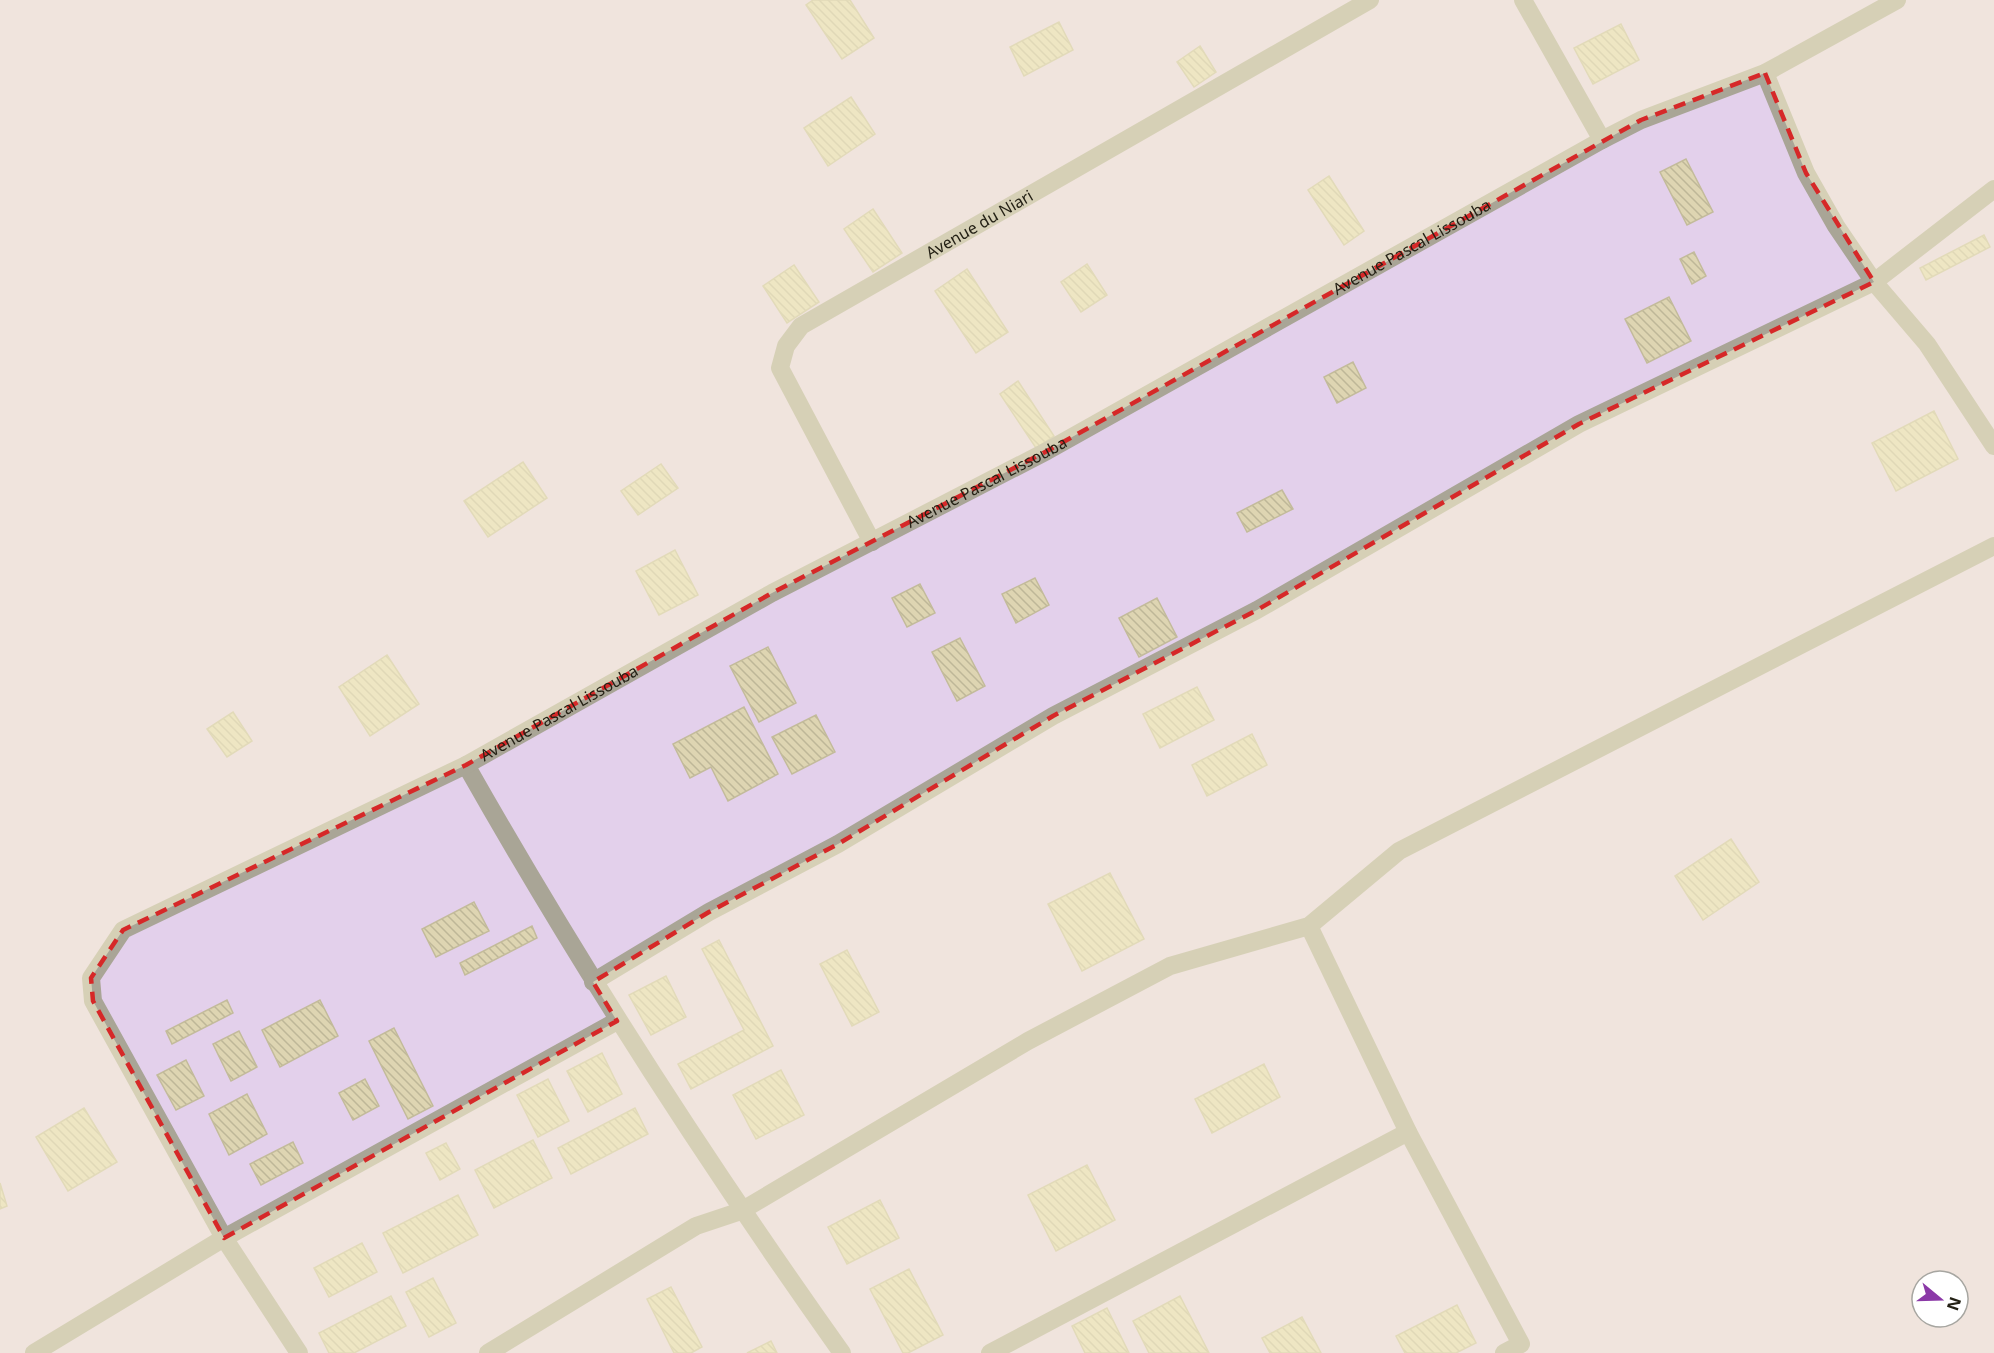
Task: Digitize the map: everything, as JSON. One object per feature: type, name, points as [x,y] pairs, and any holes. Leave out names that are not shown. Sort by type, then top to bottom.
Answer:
[{"type":"street","name":"Avenue du Niari","points":[[872,542],[780,368],[786,346],[801,326],[1097,154],[1370,0]]},
{"type":"street","points":[[1523,0],[1602,140]]},
{"type":"street","name":"Avenue Pascal Lissouba","points":[[224,1238],[93,1001],[91,978],[123,930],[466,765],[772,593],[1047,451],[1602,140],[1641,120],[1765,73],[1897,0]]},
{"type":"street","points":[[1765,73],[1806,173],[1836,226],[1874,282],[1927,344],[1994,446]]},
{"type":"street","points":[[594,982],[709,912],[838,844],[1053,716],[1257,610],[1579,424],[1874,282],[1994,189]]},
{"type":"street","points":[[488,1353],[696,1226],[741,1211],[1028,1041],[1170,966],[1309,926],[1399,850],[1994,546]]},
{"type":"street","points":[[466,765],[538,893],[617,1021],[741,1211],[842,1353]]},
{"type":"street","points":[[1309,926],[1408,1132],[1524,1348],[1504,1353]]},
{"type":"street","points":[[34,1353],[224,1238],[617,1021]]},
{"type":"street","points":[[990,1353],[1408,1132]]},
{"type":"street","points":[[224,1238],[299,1353]]},
{"type":"highlighted area","points":[[1765,73],[1806,173],[1874,282],[1579,424],[1257,610],[1053,716],[838,844],[709,912],[593,982],[617,1021],[224,1238],[93,1001],[91,978],[123,930],[466,765],[772,593],[1047,451],[1641,120]]},
{"type":"shaded area","points":[[0,0],[1994,0],[1994,1353],[0,1353]]},
{"type":"building","points":[[813,0],[850,0],[874,38],[842,59],[806,5]]},
{"type":"building","points":[[1059,22],[1073,50],[1024,76],[1010,47]]},
{"type":"building","points":[[1621,24],[1639,60],[1593,84],[1574,48]]},
{"type":"building","points":[[1200,46],[1216,72],[1194,87],[1177,62]]},
{"type":"building","points":[[851,97],[875,134],[828,166],[804,128]]},
{"type":"building","points":[[1686,159],[1713,212],[1687,225],[1660,172]]},
{"type":"building","points":[[1329,176],[1364,231],[1344,245],[1308,190]]},
{"type":"building","points":[[873,209],[902,253],[873,272],[844,229]]},
{"type":"building","points":[[1984,235],[1990,247],[1926,280],[1920,268]]},
{"type":"building","points":[[1694,252],[1706,276],[1692,284],[1680,259]]},
{"type":"building","points":[[1087,264],[1107,295],[1081,312],[1061,282]]},
{"type":"building","points":[[794,265],[819,302],[787,323],[763,286]]},
{"type":"building","points":[[967,269],[1008,332],[976,353],[935,291]]},
{"type":"building","points":[[1669,297],[1691,341],[1647,363],[1625,319]]},
{"type":"building","points":[[1353,362],[1366,388],[1337,403],[1324,377]]},
{"type":"building","points":[[1018,381],[1054,436],[1036,448],[1000,394]]},
{"type":"building","points":[[1934,411],[1958,459],[1896,491],[1872,443]]},
{"type":"building","points":[[523,462],[547,498],[488,537],[464,501]]},
{"type":"building","points":[[661,464],[678,488],[638,515],[621,491]]},
{"type":"building","points":[[1282,490],[1293,509],[1247,532],[1237,513]]},
{"type":"building","points":[[675,550],[698,595],[659,615],[636,571]]},
{"type":"building","points":[[1035,578],[1049,605],[1016,623],[1002,594]]},
{"type":"building","points":[[920,584],[935,613],[907,627],[892,598]]},
{"type":"building","points":[[1157,598],[1177,637],[1139,657],[1119,618]]},
{"type":"building","points":[[960,638],[985,686],[957,701],[932,652]]},
{"type":"building","points":[[768,647],[796,703],[759,722],[730,666]]},
{"type":"building","points":[[387,655],[419,704],[370,736],[339,687]]},
{"type":"building","points":[[1197,687],[1214,720],[1160,748],[1143,714]]},
{"type":"building","points":[[744,707],[778,774],[728,801],[711,767],[690,778],[673,744]]},
{"type":"building","points":[[233,712],[252,741],[227,757],[207,729]]},
{"type":"building","points":[[816,715],[835,752],[792,774],[772,737]]},
{"type":"building","points":[[1252,734],[1267,765],[1207,796],[1192,765]]},
{"type":"building","points":[[1731,839],[1759,882],[1703,920],[1675,876]]},
{"type":"building","points":[[1110,873],[1144,939],[1082,971],[1048,904]]},
{"type":"building","points":[[474,902],[489,931],[436,957],[422,929]]},
{"type":"building","points":[[532,926],[537,938],[465,975],[460,963]]},
{"type":"building","points":[[719,940],[773,1046],[691,1089],[678,1064],[744,1030],[702,949]]},
{"type":"building","points":[[847,950],[879,1012],[852,1026],[820,964]]},
{"type":"building","points":[[666,976],[686,1017],[651,1035],[629,995]]},
{"type":"building","points":[[227,1000],[233,1013],[172,1044],[166,1031]]},
{"type":"building","points":[[320,1000],[338,1036],[280,1067],[262,1030]]},
{"type":"building","points":[[394,1028],[433,1106],[408,1119],[369,1041]]},
{"type":"building","points":[[239,1031],[257,1067],[231,1081],[213,1044]]},
{"type":"building","points":[[602,1053],[622,1094],[588,1112],[567,1071]]},
{"type":"building","points":[[186,1060],[204,1096],[176,1110],[157,1075]]},
{"type":"building","points":[[1264,1064],[1280,1097],[1212,1133],[1195,1099]]},
{"type":"building","points":[[781,1070],[804,1115],[756,1139],[733,1095]]},
{"type":"building","points":[[365,1079],[379,1106],[353,1120],[339,1093]]},
{"type":"building","points":[[548,1079],[569,1121],[538,1137],[517,1095]]},
{"type":"building","points":[[247,1094],[267,1134],[229,1155],[209,1114]]},
{"type":"building","points":[[84,1108],[117,1162],[68,1191],[36,1137]]},
{"type":"building","points":[[635,1108],[648,1134],[571,1174],[558,1148]]},
{"type":"building","points":[[533,1140],[552,1178],[494,1208],[475,1170]]},
{"type":"building","points":[[293,1142],[303,1163],[261,1185],[250,1164]]},
{"type":"building","points":[[446,1143],[460,1169],[440,1180],[426,1153]]},
{"type":"building","points":[[1087,1165],[1115,1220],[1056,1251],[1028,1195]]},
{"type":"building","points":[[0,1183],[7,1206],[0,1209]]},
{"type":"building","points":[[458,1195],[478,1235],[403,1273],[383,1233]]},
{"type":"building","points":[[880,1200],[899,1238],[847,1264],[828,1227]]},
{"type":"building","points":[[362,1243],[377,1272],[329,1297],[314,1268]]},
{"type":"building","points":[[909,1269],[943,1335],[908,1353],[903,1353],[870,1289]]},
{"type":"building","points":[[433,1278],[456,1323],[429,1337],[406,1292]]},
{"type":"building","points":[[671,1287],[702,1347],[691,1353],[674,1353],[647,1299]]},
{"type":"building","points":[[391,1296],[406,1326],[354,1353],[329,1353],[319,1333]]},
{"type":"building","points":[[1180,1296],[1209,1353],[1149,1353],[1133,1321]]},
{"type":"building","points":[[1457,1305],[1476,1343],[1456,1353],[1405,1353],[1396,1336]]},
{"type":"building","points":[[1107,1308],[1129,1353],[1085,1353],[1072,1326]]},
{"type":"building","points":[[1302,1317],[1321,1353],[1270,1353],[1262,1338]]},
{"type":"building","points":[[771,1341],[777,1353],[747,1353]]}]
